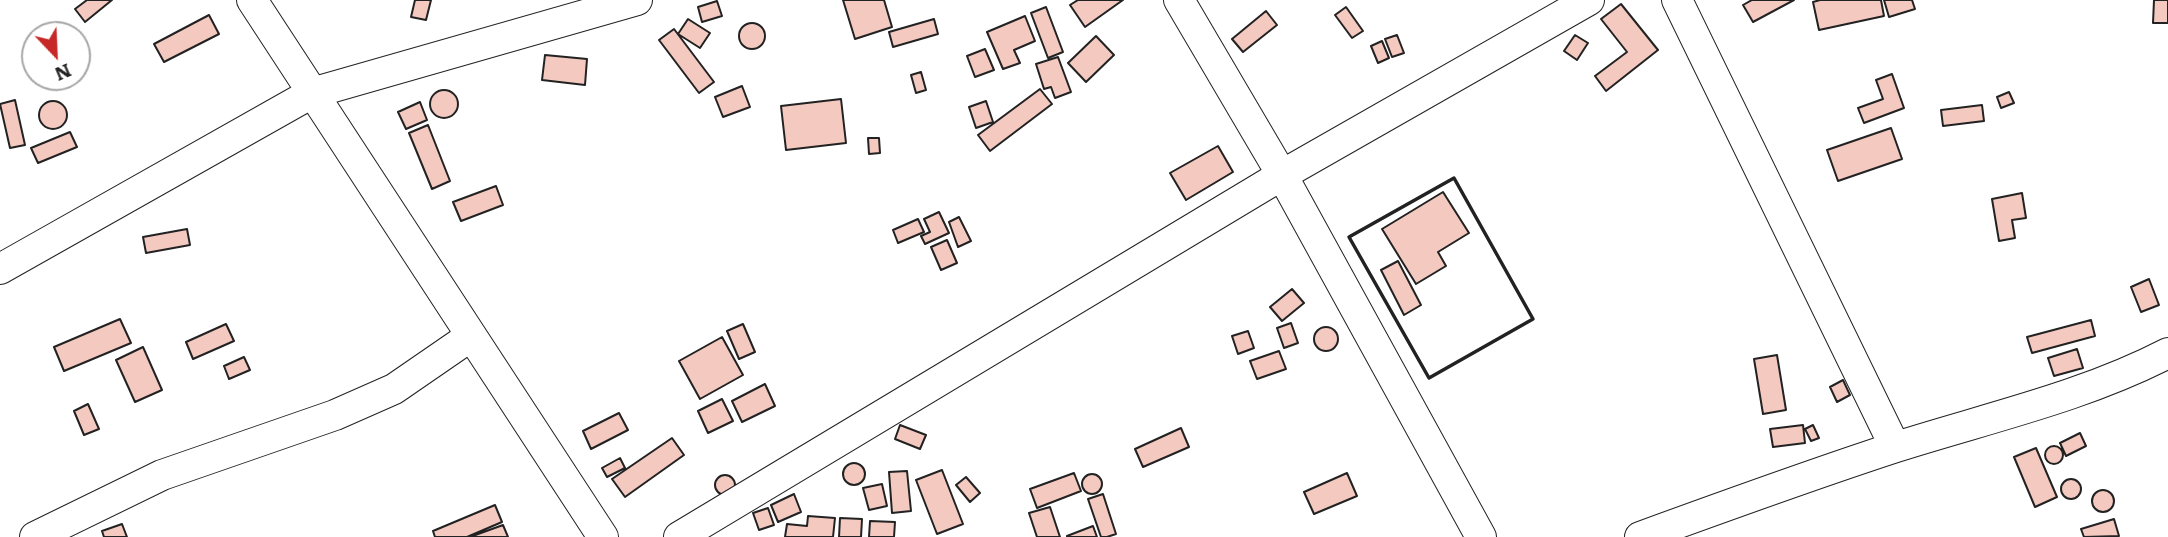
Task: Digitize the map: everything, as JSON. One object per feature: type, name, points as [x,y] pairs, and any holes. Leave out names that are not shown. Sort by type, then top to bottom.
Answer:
[{"type":"street","points":[[252,0],[603,537]]},
{"type":"street","points":[[0,269],[313,93],[637,0]]},
{"type":"street","points":[[1179,0],[1282,175],[1481,537]]},
{"type":"street","points":[[679,537],[1282,175],[1589,0]]},
{"type":"street","points":[[1677,0],[1895,447]]},
{"type":"street","points":[[34,537],[162,475],[335,415],[383,394],[471,336]]},
{"type":"street","points":[[1640,537],[1669,532],[1895,447],[2034,405],[2145,365],[2168,353]]},
{"type":"building","points":[[87,0],[112,0],[86,21],[75,9]]},
{"type":"building","points":[[415,0],[431,0],[426,20],[411,17]]},
{"type":"building","points":[[843,0],[884,0],[892,27],[855,39]]},
{"type":"building","points":[[1078,0],[1123,0],[1085,27],[1070,5]]},
{"type":"building","points":[[1752,0],[1794,0],[1753,22],[1743,5]]},
{"type":"building","points":[[1881,0],[1884,16],[1819,30],[1813,2]]},
{"type":"building","points":[[1884,0],[1912,0],[1915,9],[1889,17]]},
{"type":"building","points":[[2154,0],[2168,0],[2168,23],[2153,23]]},
{"type":"building","points":[[717,1],[722,16],[702,22],[698,7]]},
{"type":"building","points":[[1621,4],[1658,50],[1606,91],[1595,76],[1627,52],[1601,19]]},
{"type":"building","points":[[1046,7],[1063,52],[1048,58],[1031,13]]},
{"type":"building","points":[[1346,7],[1363,31],[1352,38],[1335,15]]},
{"type":"building","points":[[1266,11],[1277,25],[1243,52],[1232,39]]},
{"type":"building","points":[[209,15],[219,34],[164,62],[154,44]]},
{"type":"building","points":[[1025,16],[1035,41],[1014,50],[1020,63],[1003,69],[987,32]]},
{"type":"building","points":[[688,19],[710,33],[700,48],[678,34]]},
{"type":"building","points":[[934,19],[938,34],[893,47],[889,32]]},
{"type":"building","points":[[752,23],[761,27],[765,36],[761,45],[752,49],[743,45],[739,36],[743,27]]},
{"type":"building","points":[[674,29],[714,82],[699,93],[659,40]]},
{"type":"building","points":[[1397,35],[1404,53],[1392,57],[1385,39]]},
{"type":"building","points":[[1575,35],[1588,43],[1577,60],[1564,51]]},
{"type":"building","points":[[1096,36],[1114,55],[1086,82],[1068,63]]},
{"type":"building","points":[[1382,41],[1389,58],[1378,63],[1371,46]]},
{"type":"building","points":[[985,49],[994,70],[975,77],[967,56]]},
{"type":"building","points":[[545,55],[587,59],[585,85],[542,80]]},
{"type":"building","points":[[1058,57],[1071,92],[1055,98],[1051,87],[1044,89],[1036,64]]},
{"type":"building","points":[[921,72],[926,90],[916,93],[911,75]]},
{"type":"building","points":[[1892,74],[1904,108],[1864,123],[1858,108],[1883,99],[1876,80]]},
{"type":"building","points":[[742,86],[750,107],[723,117],[715,97]]},
{"type":"building","points":[[1040,89],[1052,104],[990,151],[978,135]]},
{"type":"building","points":[[444,90],[454,94],[458,104],[454,114],[444,118],[434,114],[430,104],[434,94]]},
{"type":"building","points":[[2009,92],[2014,103],[2001,108],[1997,97]]},
{"type":"building","points":[[841,99],[846,143],[786,150],[781,106]]},
{"type":"building","points":[[15,100],[25,145],[10,148],[0,104]]},
{"type":"building","points":[[53,101],[63,105],[67,115],[63,125],[53,129],[43,125],[39,115],[43,105]]},
{"type":"building","points":[[986,101],[993,122],[976,128],[969,107]]},
{"type":"building","points":[[420,102],[427,120],[406,129],[398,112]]},
{"type":"building","points":[[1982,105],[1984,121],[1943,126],[1941,110]]},
{"type":"building","points":[[428,125],[450,181],[432,189],[409,133]]},
{"type":"building","points":[[1891,128],[1902,159],[1838,181],[1827,150]]},
{"type":"building","points":[[70,132],[77,147],[38,163],[31,148]]},
{"type":"building","points":[[868,138],[879,138],[880,153],[869,154]]},
{"type":"building","points":[[1218,146],[1233,172],[1186,200],[1170,173]]},
{"type":"building","points":[[496,186],[503,205],[461,221],[453,202]]},
{"type":"building","points":[[1443,192],[1469,233],[1438,252],[1446,266],[1416,284],[1382,229]]},
{"type":"building","points":[[2022,193],[2026,218],[2012,220],[2015,238],[1999,241],[1992,199]]},
{"type":"building","points":[[939,212],[949,233],[925,244],[921,236],[930,232],[924,219]]},
{"type":"building","points":[[959,217],[971,241],[958,247],[949,222]]},
{"type":"building","points":[[918,219],[924,232],[898,243],[893,230]]},
{"type":"building","points":[[187,229],[190,245],[146,253],[143,237]]},
{"type":"building","points":[[947,240],[957,263],[941,270],[931,247]]},
{"type":"building","points":[[1398,261],[1421,305],[1404,315],[1381,270]]},
{"type":"building","points":[[2149,279],[2159,305],[2141,312],[2131,287]]},
{"type":"building","points":[[1292,289],[1304,303],[1282,321],[1270,307]]},
{"type":"building","points":[[120,319],[131,343],[64,371],[54,347]]},
{"type":"building","points":[[2091,320],[2095,336],[2032,353],[2027,337]]},
{"type":"building","points":[[1291,323],[1298,343],[1284,348],[1277,328]]},
{"type":"building","points":[[226,324],[234,341],[193,359],[186,342]]},
{"type":"building","points":[[743,324],[755,352],[739,359],[727,331]]},
{"type":"building","points":[[1326,327],[1334,331],[1338,339],[1334,347],[1326,351],[1318,347],[1314,339],[1318,331]]},
{"type":"building","points":[[1248,331],[1254,348],[1238,354],[1232,336]]},
{"type":"building","points":[[722,337],[743,375],[700,399],[679,361]]},
{"type":"building","points":[[143,347],[162,390],[135,402],[116,360]]},
{"type":"building","points":[[2077,349],[2083,368],[2054,376],[2048,358]]},
{"type":"building","points":[[1279,351],[1286,369],[1257,379],[1250,361]]},
{"type":"building","points":[[1777,355],[1786,410],[1763,414],[1754,359]]},
{"type":"building","points":[[244,357],[250,370],[229,379],[224,366]]},
{"type":"building","points":[[1843,380],[1850,395],[1837,402],[1830,387]]},
{"type":"building","points":[[765,384],[775,406],[742,422],[732,401]]},
{"type":"building","points":[[722,399],[733,421],[708,433],[698,411]]},
{"type":"building","points":[[88,404],[99,429],[84,435],[74,411]]},
{"type":"building","points":[[619,413],[628,430],[591,449],[583,431]]},
{"type":"building","points":[[900,425],[926,435],[920,449],[895,439]]},
{"type":"building","points":[[1803,425],[1805,443],[1773,447],[1770,429]]},
{"type":"building","points":[[1813,425],[1819,438],[1811,441],[1805,429]]},
{"type":"building","points":[[1181,428],[1189,447],[1143,467],[1135,449]]},
{"type":"building","points":[[2080,433],[2086,446],[2066,456],[2060,443]]},
{"type":"building","points":[[672,438],[684,455],[625,497],[612,479]]},
{"type":"building","points":[[2054,446],[2060,449],[2063,455],[2060,461],[2054,464],[2048,461],[2045,455],[2048,449]]},
{"type":"building","points":[[2036,448],[2057,497],[2035,507],[2014,457]]},
{"type":"building","points":[[620,458],[625,468],[607,477],[602,468]]},
{"type":"building","points":[[854,463],[862,466],[865,474],[862,482],[854,485],[846,482],[843,474],[846,466]]},
{"type":"building","points":[[942,470],[963,524],[937,534],[916,480]]},
{"type":"building","points":[[907,471],[911,511],[892,513],[889,472]]},
{"type":"building","points":[[1074,473],[1081,491],[1037,508],[1030,489]]},
{"type":"building","points":[[1347,473],[1357,496],[1314,514],[1304,492]]},
{"type":"building","points":[[1092,474],[1099,477],[1102,484],[1099,491],[1092,494],[1085,491],[1082,484],[1085,477]]},
{"type":"building","points":[[725,475],[732,478],[735,485],[732,492],[725,495],[718,492],[715,485],[718,478]]},
{"type":"building","points":[[966,477],[980,493],[970,502],[956,485]]},
{"type":"building","points":[[2071,479],[2078,482],[2081,489],[2078,496],[2071,499],[2064,496],[2061,489],[2064,482]]},
{"type":"building","points":[[882,484],[887,506],[869,510],[863,488]]},
{"type":"building","points":[[2103,490],[2111,493],[2114,501],[2111,509],[2103,512],[2095,509],[2092,501],[2095,493]]},
{"type":"building","points":[[794,494],[801,512],[778,522],[771,505]]},
{"type":"building","points":[[1103,494],[1116,534],[1107,537],[1101,537],[1088,499]]},
{"type":"building","points":[[495,505],[502,522],[467,537],[435,537],[433,531]]},
{"type":"building","points":[[1050,507],[1060,537],[1037,537],[1029,513]]},
{"type":"building","points":[[768,508],[774,525],[759,530],[753,513]]},
{"type":"building","points":[[808,516],[835,518],[833,537],[785,537],[787,524],[807,526]]},
{"type":"building","points":[[840,518],[862,519],[861,537],[839,537]]},
{"type":"building","points":[[2114,519],[2119,536],[2084,537],[2081,529]]},
{"type":"building","points":[[870,521],[895,522],[894,537],[869,537]]},
{"type":"building","points":[[122,524],[127,537],[104,537],[102,531]]},
{"type":"building","points":[[503,525],[508,537],[470,537]]},
{"type":"building","points":[[1093,526],[1097,537],[1067,537],[1067,536]]},
{"type":"wall","points":[[1454,178],[1533,319],[1429,378],[1349,237],[1454,178]]}]
